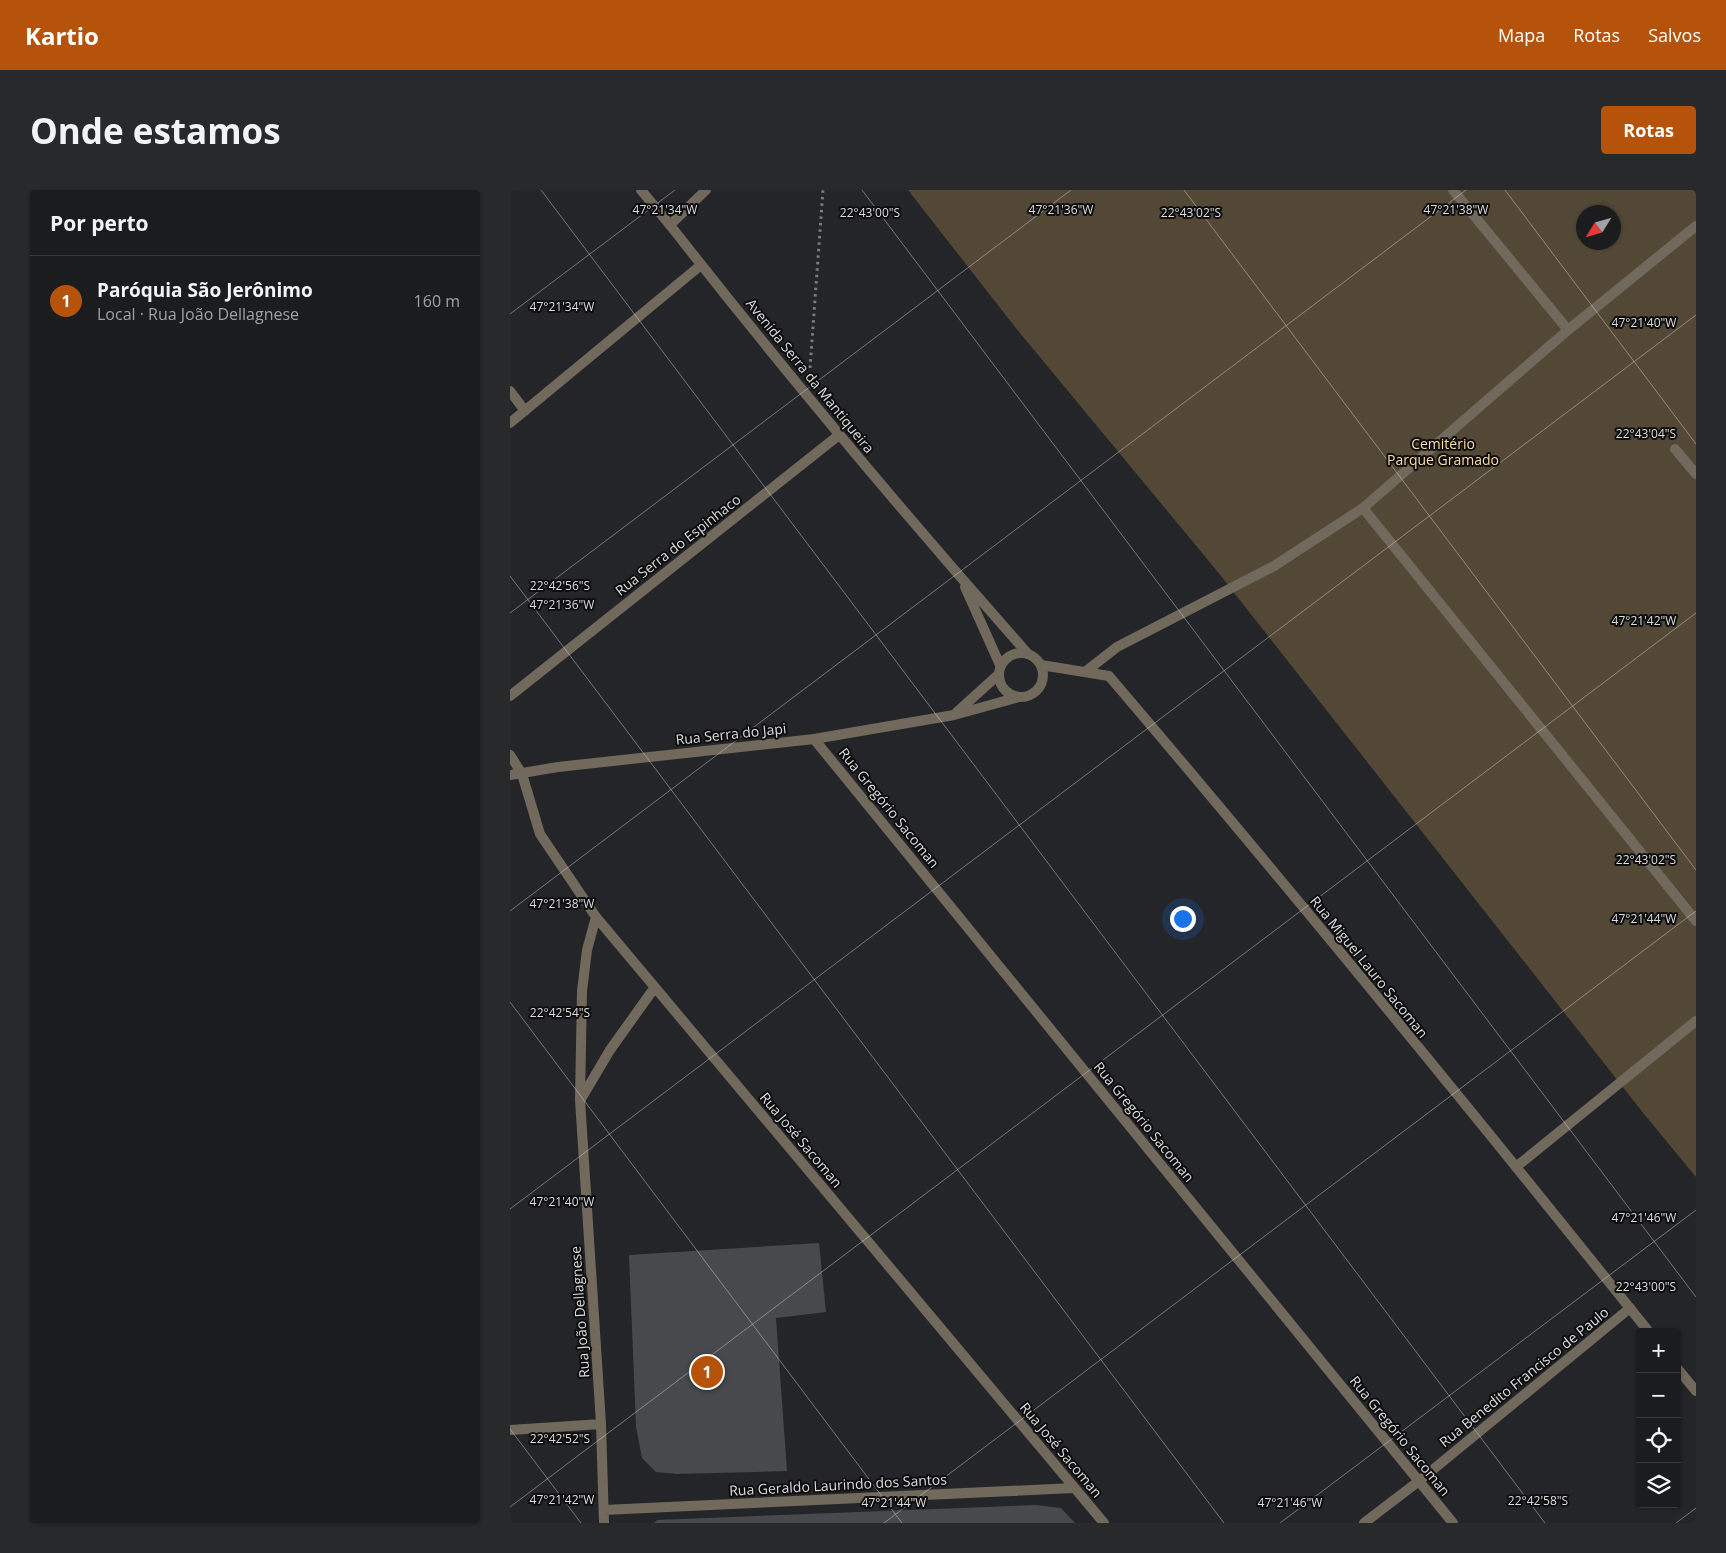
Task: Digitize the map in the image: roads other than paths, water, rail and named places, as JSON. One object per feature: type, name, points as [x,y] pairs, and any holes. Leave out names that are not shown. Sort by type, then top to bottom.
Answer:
[{"type":"street","name":"Avenida Serra da Mantiqueira","points":[[641,190],[839,435],[1028,654]]},
{"type":"street","points":[[670,226],[706,190]]},
{"type":"street","points":[[1453,190],[1568,330]]},
{"type":"street","points":[[1085,672],[1116,647],[1274,566],[1363,508],[1568,330],[1696,226]]},
{"type":"street","points":[[510,423],[701,265]]},
{"type":"street","points":[[510,391],[525,410]]},
{"type":"street","name":"Rua Serra do Espinhaco","points":[[510,696],[839,435]]},
{"type":"street","points":[[1675,449],[1696,474]]},
{"type":"street","points":[[1363,508],[1696,921]]},
{"type":"street","name":"Avenida Serra da Mantiqueira","points":[[960,577],[999,670]]},
{"type":"street","points":[[1017,652],[1028,654],[1037,659],[1041,665],[1043,672],[1040,686],[1029,696],[1019,697],[1007,693],[998,680],[999,670],[1004,659],[1010,654],[1017,652]]},
{"type":"street","name":"Rua Miguel Lauro Sacoman","points":[[1041,665],[1109,676],[1186,766],[1646,1328]]},
{"type":"street","points":[[954,715],[999,670]]},
{"type":"street","name":"Rua Serra do Japi","points":[[510,775],[558,767],[814,739],[954,715],[1019,697]]},
{"type":"street","name":"Rua Gregório Sacoman","points":[[814,739],[1453,1523]]},
{"type":"street","name":"Rua José Sacoman","points":[[510,755],[522,774],[540,834],[596,917],[1104,1523]]},
{"type":"street","name":"Rua João Dellagnese","points":[[596,917],[587,950],[582,991],[580,1100],[602,1424],[604,1523]]},
{"type":"street","points":[[580,1100],[610,1050],[655,987]]},
{"type":"street","points":[[1516,1167],[1696,1021]]},
{"type":"street","name":"Rua Benedito Francisco de Paulo","points":[[1364,1523],[1419,1481],[1630,1308]]},
{"type":"street","points":[[1681,1373],[1696,1391]]},
{"type":"street","points":[[510,1430],[602,1424]]},
{"type":"street","name":"Rua Geraldo Laurindo dos Santos","points":[[604,1510],[1074,1488]]},
{"type":"place","name":"Paróquia São Jerônimo","points":[[707,1372]]},
{"type":"park label","name":"Cemitério Parque Gramado","points":[[1443,452]]}]
